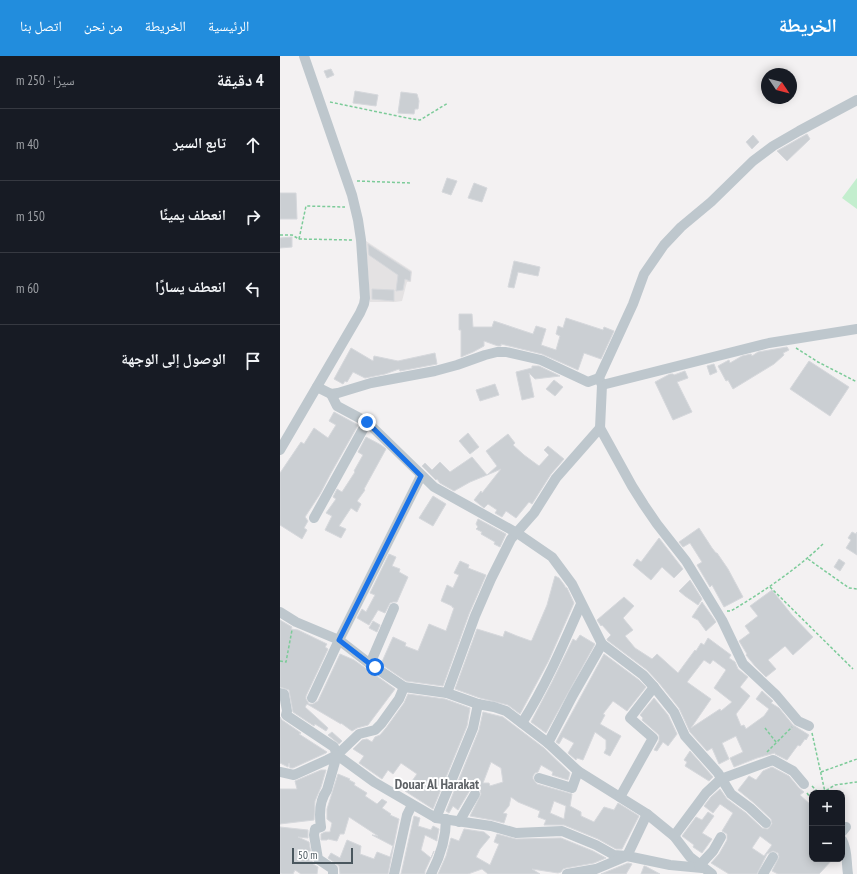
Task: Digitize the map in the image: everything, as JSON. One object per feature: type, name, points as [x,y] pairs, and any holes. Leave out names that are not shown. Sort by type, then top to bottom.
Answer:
[{"type":"street","points":[[280,450],[364,304],[365,298],[361,240],[355,207],[320,99],[304,56]]},
{"type":"street","points":[[809,726],[798,721],[776,695],[743,664],[715,609],[686,561],[657,524],[632,486],[600,428],[600,382],[644,274],[664,245],[681,227],[711,202],[753,161],[773,146],[857,100]]},
{"type":"street","points":[[331,394],[371,383],[457,365],[497,352],[506,352],[541,360],[588,382],[600,382],[783,340],[857,329]]},
{"type":"street","points":[[317,387],[331,394],[337,406],[349,411],[367,422],[434,487],[517,533],[552,558],[572,584],[602,644],[644,675],[674,712],[685,736],[718,773],[731,794],[766,823]]},
{"type":"street","points":[[314,518],[367,422]]},
{"type":"street","points":[[447,693],[475,616],[491,579],[512,539],[534,513],[556,478],[600,428]]},
{"type":"street","points":[[312,698],[339,640],[421,476]]},
{"type":"street","points":[[522,723],[553,670],[582,604]]},
{"type":"street","points":[[370,664],[394,608]]},
{"type":"street","points":[[280,612],[296,622],[339,640],[370,664],[404,687],[447,693],[478,704],[506,711],[548,743],[578,771],[647,814],[674,836],[690,857],[712,874]]},
{"type":"street","points":[[548,743],[602,644]]},
{"type":"street","points":[[280,772],[294,775],[337,755],[359,734],[375,730],[399,699],[404,687]]},
{"type":"street","points":[[620,797],[653,738],[630,718],[654,687]]},
{"type":"street","points":[[280,692],[284,694],[287,711],[286,715],[334,747],[337,755],[374,782],[436,818],[491,826],[516,833],[562,831],[596,845],[614,855],[627,856],[670,865],[701,867]]},
{"type":"street","points":[[436,818],[473,728],[478,704]]},
{"type":"street","points":[[333,874],[334,870],[318,859],[314,835],[315,830],[321,827],[321,803],[327,790],[337,755]]},
{"type":"street","points":[[674,836],[706,793],[721,779],[773,760],[793,771],[804,784]]},
{"type":"street","points":[[539,778],[572,788],[578,771]]},
{"type":"street","points":[[459,822],[474,794]]},
{"type":"street","points":[[394,874],[407,815],[412,805]]},
{"type":"street","points":[[568,874],[596,869],[627,856],[647,814]]},
{"type":"street","points":[[431,874],[437,863],[444,842],[446,819]]},
{"type":"street","points":[[701,867],[721,837]]},
{"type":"street","points":[[845,847],[847,851],[848,874]]},
{"type":"street","points":[[763,874],[774,857]]},
{"type":"path","points":[[320,99],[420,120],[448,103]]},
{"type":"path","points":[[347,180],[412,184]]},
{"type":"path","points":[[299,239],[306,206],[355,207]]},
{"type":"path","points":[[280,234],[292,235],[299,239],[361,240]]},
{"type":"path","points":[[783,340],[818,362],[857,382]]},
{"type":"path","points":[[715,609],[731,611],[770,587],[808,558],[824,543]]},
{"type":"path","points":[[808,558],[849,588],[857,590]]},
{"type":"path","points":[[770,587],[853,669]]},
{"type":"path","points":[[280,661],[286,662],[289,654],[289,641],[296,622]]},
{"type":"path","points":[[765,763],[764,755],[798,721]]},
{"type":"path","points":[[809,726],[813,737],[825,790]]},
{"type":"path","points":[[765,728],[776,742]]},
{"type":"path","points":[[821,772],[857,759]]},
{"type":"path","points":[[828,790],[835,785],[857,782]]},
{"type":"shaded area","points":[[366,241],[412,271],[411,282],[407,282],[402,301],[370,302]]},
{"type":"green space","points":[[857,178],[857,209],[842,198]]},
{"type":"building","points":[[331,69],[334,75],[327,78],[324,71]]},
{"type":"building","points":[[355,91],[378,95],[376,106],[353,103]]},
{"type":"building","points":[[401,92],[417,94],[419,101],[418,109],[415,109],[414,114],[398,113]]},
{"type":"building","points":[[807,134],[810,139],[787,161],[777,151]]},
{"type":"building","points":[[753,135],[759,142],[752,149],[746,142]]},
{"type":"building","points":[[447,178],[457,181],[451,195],[442,192]]},
{"type":"building","points":[[474,183],[487,188],[482,202],[468,198]]},
{"type":"building","points":[[280,193],[296,193],[297,219],[280,219]]},
{"type":"building","points":[[292,237],[292,247],[280,248],[280,238]]},
{"type":"building","points":[[368,244],[411,272],[410,281],[405,279],[403,290],[396,291],[398,275],[369,255]]},
{"type":"building","points":[[514,261],[540,267],[538,276],[518,272],[514,288],[508,287]]},
{"type":"building","points":[[372,289],[394,290],[394,301],[372,299]]},
{"type":"building","points":[[459,314],[472,314],[473,327],[492,327],[494,321],[533,334],[536,326],[546,329],[541,345],[556,350],[560,336],[556,334],[558,326],[563,328],[566,318],[603,330],[604,327],[614,331],[601,359],[584,353],[578,370],[542,354],[501,344],[501,346],[498,346],[484,341],[484,346],[461,357],[461,330],[459,330]]},
{"type":"building","points":[[787,347],[789,350],[783,353],[784,355],[774,364],[733,389],[728,380],[726,381],[718,366],[729,360],[730,363],[742,356],[751,354],[752,356],[758,352]]},
{"type":"building","points":[[351,348],[373,361],[374,356],[398,361],[435,353],[437,364],[400,371],[399,369],[385,374],[365,378],[353,372],[347,382],[345,381],[343,384],[334,379]]},
{"type":"building","points":[[809,361],[849,387],[830,416],[790,389]]},
{"type":"building","points":[[714,364],[717,372],[710,375],[707,366]]},
{"type":"building","points":[[532,366],[539,366],[560,376],[535,379],[529,373],[534,397],[522,400],[516,372],[532,368]]},
{"type":"building","points":[[685,371],[688,378],[677,382],[692,412],[673,420],[655,382],[670,374],[674,375]]},
{"type":"building","points":[[554,380],[563,387],[555,396],[546,389]]},
{"type":"building","points":[[495,384],[499,395],[480,401],[476,390]]},
{"type":"building","points":[[334,412],[358,425],[320,494],[305,517],[308,521],[304,528],[307,530],[302,539],[280,525],[280,473],[301,442],[304,444],[314,428],[328,438],[336,425],[329,421]]},
{"type":"building","points":[[468,433],[479,447],[470,454],[459,441]]},
{"type":"building","points":[[508,434],[515,443],[513,445],[539,466],[549,455],[544,450],[548,446],[564,459],[551,474],[532,504],[529,502],[516,518],[506,511],[502,517],[495,513],[497,510],[488,504],[484,508],[474,500],[481,491],[482,493],[501,469],[487,475],[497,466],[486,451]]},
{"type":"building","points":[[366,437],[386,449],[364,489],[365,490],[357,501],[361,504],[357,512],[351,508],[339,526],[346,529],[341,538],[325,530],[332,516],[326,513],[336,499],[333,497],[337,489],[342,492],[355,472],[354,471],[363,455],[358,452]]},
{"type":"building","points":[[472,457],[487,475],[454,491],[440,483],[437,479],[436,480],[422,466],[425,463],[432,470],[440,462],[450,472]]},
{"type":"building","points":[[433,496],[446,504],[433,526],[419,518]]},
{"type":"building","points":[[478,519],[506,534],[500,547],[476,529],[478,527],[476,524]]},
{"type":"building","points":[[699,528],[728,569],[743,597],[724,607],[712,585],[710,587],[697,565],[702,562],[690,543],[683,547],[679,542]]},
{"type":"building","points":[[852,532],[856,534],[857,532],[857,555],[846,548],[851,540],[848,538]]},
{"type":"building","points":[[659,538],[683,569],[674,578],[662,567],[651,580],[633,565],[637,559],[641,562]]},
{"type":"building","points":[[389,554],[396,557],[392,566],[400,569],[399,572],[408,577],[397,602],[390,603],[385,613],[378,610],[369,625],[357,618],[362,609],[366,612],[375,595],[370,593]]},
{"type":"building","points":[[839,559],[845,563],[840,571],[834,567]]},
{"type":"building","points":[[460,561],[469,565],[468,568],[486,575],[469,614],[443,686],[406,681],[381,664],[393,637],[406,643],[405,646],[418,651],[429,624],[446,631],[454,608],[441,601],[447,585],[453,588],[459,575],[454,573]]},
{"type":"building","points":[[555,576],[559,578],[567,588],[574,603],[548,662],[520,714],[508,705],[480,698],[455,689],[477,629],[503,637],[505,631],[531,641],[532,640],[547,605]]},
{"type":"building","points":[[690,580],[702,599],[698,605],[679,591]]},
{"type":"building","points":[[772,590],[792,615],[813,637],[793,655],[785,646],[768,660],[776,669],[766,677],[746,655],[747,654],[739,641],[750,633],[745,626],[758,616],[750,606]]},
{"type":"building","points":[[624,597],[634,606],[623,618],[633,630],[625,636],[635,648],[652,659],[657,654],[678,673],[701,643],[704,645],[708,638],[731,655],[729,658],[735,662],[738,669],[748,677],[740,687],[750,696],[736,714],[741,726],[744,725],[746,729],[764,716],[769,709],[756,699],[762,691],[773,701],[771,703],[779,708],[793,725],[809,735],[800,746],[798,745],[787,760],[775,753],[734,767],[730,758],[743,752],[736,736],[722,743],[729,759],[719,764],[712,748],[707,751],[690,732],[679,708],[659,683],[647,670],[607,640],[611,635],[597,620]],"holes":[[[704,660],[710,664],[713,660],[726,670],[714,688],[732,702],[721,711],[720,709],[691,728],[711,699],[687,682]]]},
{"type":"building","points":[[702,602],[716,622],[706,631],[698,620],[692,617]]},
{"type":"building","points":[[280,620],[292,627],[291,629],[298,630],[327,644],[325,647],[328,649],[306,696],[309,704],[313,704],[318,701],[340,654],[354,660],[395,689],[368,725],[352,731],[341,723],[307,704],[305,707],[328,728],[326,731],[315,724],[314,726],[293,712],[289,690],[280,687]]},
{"type":"building","points":[[373,621],[380,625],[377,632],[369,628]]},
{"type":"building","points":[[580,635],[595,644],[546,733],[531,722],[573,639],[576,641]]},
{"type":"building","points":[[604,654],[646,687],[627,711],[613,701],[603,714],[605,715],[600,724],[621,736],[610,756],[604,753],[606,749],[606,740],[595,732],[583,760],[577,758],[576,760],[568,753],[574,743],[563,737],[559,744],[556,742]]},
{"type":"building","points":[[408,694],[445,699],[470,708],[467,726],[433,809],[405,791],[417,774],[401,763],[393,774],[388,770],[382,779],[359,763],[364,756],[353,749],[362,740],[367,739],[372,742],[375,737],[380,735],[404,703]]},
{"type":"building","points":[[654,698],[668,715],[677,734],[668,746],[663,742],[657,751],[654,750],[659,741],[659,735],[642,720],[643,718],[640,715]]},
{"type":"building","points":[[483,712],[503,717],[544,748],[570,773],[568,780],[552,775],[553,772],[541,765],[538,772],[533,776],[533,779],[537,784],[572,794],[570,806],[581,812],[581,816],[594,822],[604,807],[614,810],[618,803],[639,816],[622,849],[616,849],[598,839],[564,825],[544,825],[546,820],[538,817],[540,811],[518,802],[511,797],[509,806],[503,813],[507,814],[504,823],[470,816],[481,794],[480,790],[475,788],[470,790],[458,810],[453,806],[449,813],[446,811],[479,730]],"holes":[[[491,762],[501,768],[503,782],[490,786],[489,783],[483,783]],[[554,801],[566,806],[564,819],[550,813]]]},
{"type":"building","points":[[280,717],[301,733],[299,734],[327,752],[293,768],[290,768],[289,763],[288,767],[280,763]]},
{"type":"building","points":[[332,732],[342,741],[339,744],[328,735]]},
{"type":"building","points":[[690,751],[713,777],[709,781],[685,766],[687,762],[684,760]]},
{"type":"building","points":[[772,767],[789,776],[804,792],[800,795],[809,803],[809,862],[830,862],[819,874],[778,874],[772,871],[779,857],[778,853],[773,851],[767,854],[757,874],[729,874],[711,863],[719,854],[727,840],[727,834],[722,831],[733,813],[720,804],[713,813],[704,806],[720,789],[727,799],[746,813],[762,828],[768,829],[772,824],[771,819],[738,790],[749,776],[756,780],[763,771]],"holes":[[[760,836],[772,845],[764,856],[752,848]]]},
{"type":"building","points":[[321,770],[326,770],[315,801],[314,820],[280,824],[280,789],[297,789],[295,781]]},
{"type":"building","points":[[338,774],[350,779],[349,780],[355,783],[354,785],[367,793],[365,796],[377,804],[382,799],[387,802],[382,808],[391,814],[390,815],[399,819],[388,874],[340,874],[339,866],[328,858],[331,853],[340,858],[347,840],[361,846],[360,854],[374,859],[377,852],[390,857],[393,846],[372,835],[378,836],[349,817],[344,834],[340,834],[337,841],[328,839],[321,840],[321,834],[330,832],[332,823],[327,819],[327,809]]},
{"type":"building","points":[[708,812],[714,816],[702,833],[712,839],[702,853],[693,847],[694,845],[682,836],[696,817],[702,820]]},
{"type":"building","points":[[414,816],[420,818],[418,826],[431,830],[433,826],[439,829],[437,841],[425,835],[421,850],[431,858],[425,874],[401,874]]},
{"type":"building","points":[[280,827],[308,830],[308,838],[298,837],[309,842],[313,864],[318,867],[317,874],[301,874],[295,870],[293,874],[280,873]]},
{"type":"building","points":[[464,829],[484,832],[490,837],[480,849],[476,857],[490,865],[499,844],[494,842],[497,834],[516,839],[561,838],[606,858],[594,863],[566,868],[558,873],[532,869],[540,874],[488,874],[482,869],[468,874],[438,874],[446,856],[451,838],[459,841]]},
{"type":"building","points":[[628,863],[632,864],[626,874],[601,874]]},
{"type":"building","points":[[645,866],[660,874],[641,874]]},
{"type":"district","name":"Douar Al Harakat","points":[[437,784]]},
{"type":"route","points":[[367,422],[421,476],[339,640],[375,667]]}]
